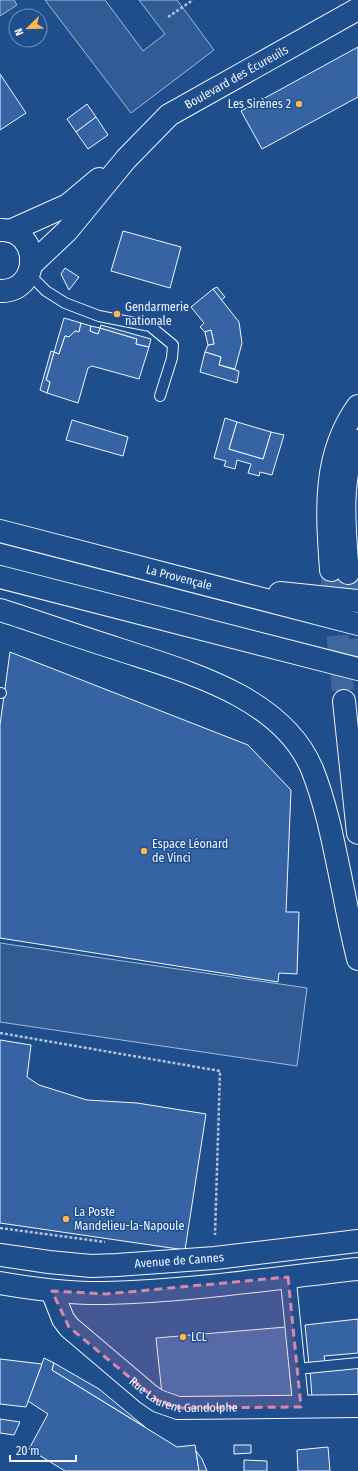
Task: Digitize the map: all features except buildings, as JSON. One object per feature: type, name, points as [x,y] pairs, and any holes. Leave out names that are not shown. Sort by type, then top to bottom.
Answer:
[{"type":"main road","name":"Boulevard des Écureuils","points":[[0,291],[15,288],[23,282],[30,269],[67,231],[126,159],[169,115],[358,9]]},
{"type":"main road","name":"Boulevard des Écureuils","points":[[5,231],[68,205],[126,159]]},
{"type":"main road","points":[[5,231],[20,236],[27,244],[31,254],[30,269]]},
{"type":"main road","points":[[358,406],[339,440],[330,473],[328,522],[339,572],[347,474],[358,441]]},
{"type":"main road","name":"La Provençale","points":[[3,532],[358,624]]},
{"type":"main road","points":[[1,577],[358,669]]},
{"type":"main road","points":[[229,590],[280,592],[358,601]]},
{"type":"main road","points":[[1,610],[192,674],[239,696],[270,715],[296,743],[311,768],[329,823],[358,959]]},
{"type":"main road","points":[[344,701],[358,833]]},
{"type":"main road","name":"Avenue de Cannes","points":[[0,1255],[91,1266],[215,1258],[358,1241]]},
{"type":"main road","points":[[0,1284],[52,1291],[106,1294],[215,1285],[358,1269]]},
{"type":"main road","name":"Rue Laurent Gandolphe","points":[[52,1291],[63,1320],[76,1334],[158,1401],[178,1408],[358,1406]]},
{"type":"street","points":[[288,1276],[301,1407]]},
{"type":"lane","points":[[30,269],[46,291],[65,303],[99,316],[150,326],[173,345],[172,358],[160,396]]},
{"type":"lane","points":[[297,1369],[358,1363]]},
{"type":"path","points":[[168,17],[193,0]]},
{"type":"path","points":[[0,1033],[220,1071],[215,1258]]},
{"type":"path","points":[[0,1228],[106,1242]]},
{"type":"highlighted area","points":[[288,1277],[301,1407],[178,1408],[158,1401],[69,1327],[52,1291],[106,1294]]},
{"type":"shaded area","points":[[0,0],[14,0],[17,5],[12,8],[8,8],[8,11],[0,16]]},
{"type":"shaded area","points":[[45,0],[105,0],[143,51],[165,34],[139,0],[177,0],[214,50],[131,113]]},
{"type":"shaded area","points":[[0,943],[307,988],[297,1066],[0,1022]]},
{"type":"tunnel","points":[[331,570],[344,701]]},
{"type":"tunnel","points":[[348,573],[358,662]]},
{"type":"place","name":"Les Sirènes 2","points":[[299,104]]},
{"type":"place","name":"Gendarmerie nationale","points":[[117,314]]},
{"type":"place","name":"Espace Léonard de Vinci","points":[[144,851]]},
{"type":"place","name":"La Poste Mandelieu-la-Napoule","points":[[66,1219]]},
{"type":"place","name":"LCL","points":[[183,1337]]}]
